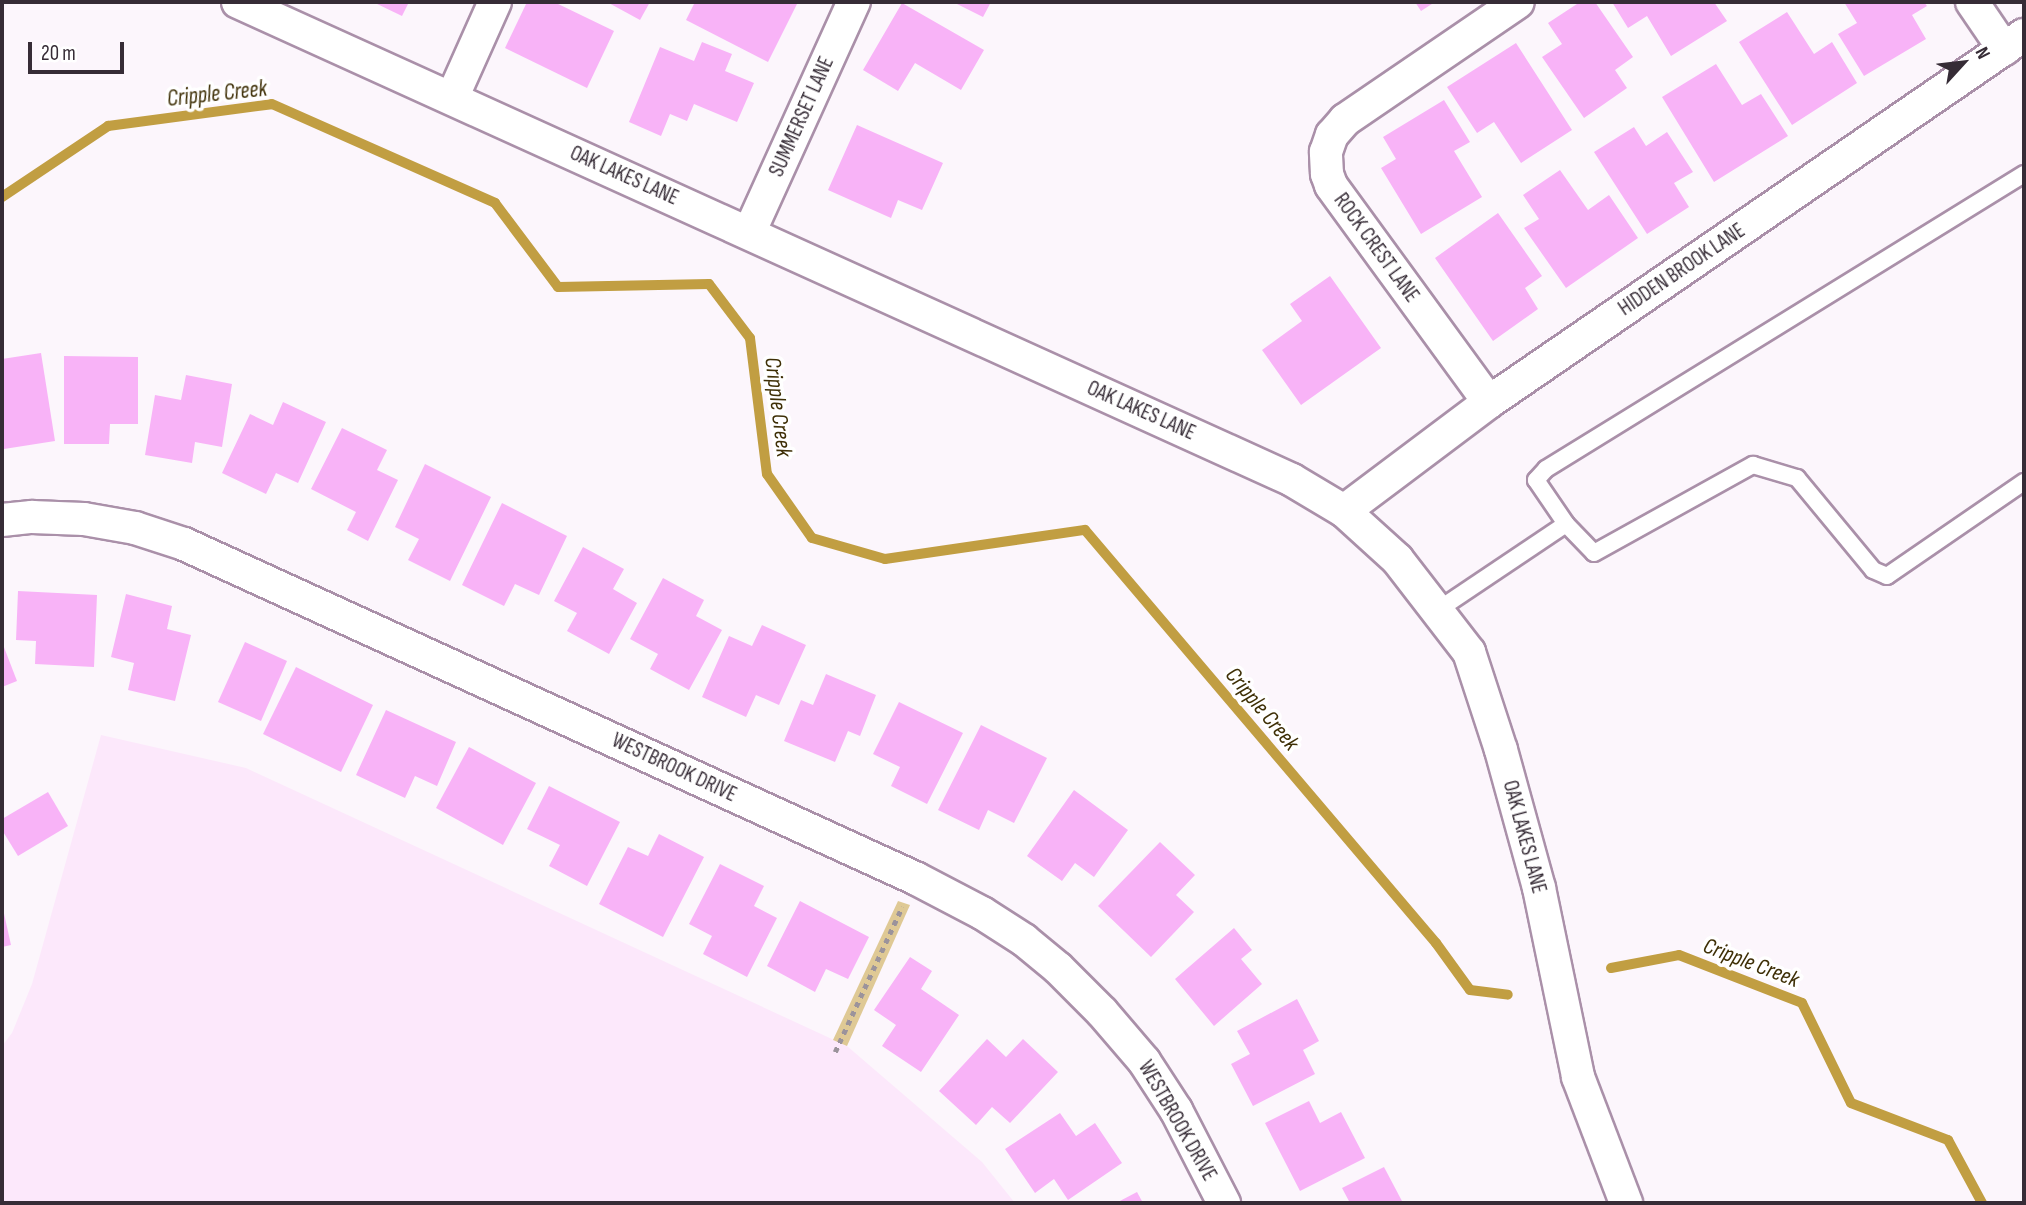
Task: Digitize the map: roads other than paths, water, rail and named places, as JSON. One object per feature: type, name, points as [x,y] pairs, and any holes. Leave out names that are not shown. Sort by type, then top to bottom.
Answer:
[{"type":"street","name":"OAK LAKES LANE","points":[[238,2],[1292,480],[1344,511],[1397,559],[1469,652],[1501,750],[1539,888],[1578,1077],[1626,1203]]},
{"type":"street","points":[[452,98],[495,2]]},
{"type":"street","name":"SUMMERSET LANE","points":[[749,233],[854,2]]},
{"type":"street","name":"ROCK CREST LANE","points":[[1489,402],[1331,185],[1327,174],[1326,152],[1332,135],[1345,120],[1518,2]]},
{"type":"street","points":[[1972,2],[2014,42]]},
{"type":"street","name":"HIDDEN BROOK LANE","points":[[1344,511],[1489,402],[2014,42]]},
{"type":"street","name":"WESTBROOK DRIVE","points":[[2,520],[32,517],[84,519],[135,528],[184,544],[915,878],[982,913],[1024,940],[1102,1012],[1144,1061],[1176,1110],[1224,1203]]},
{"type":"lane","points":[[2024,174],[1546,469],[1536,480],[1566,524],[1594,554],[1753,465],[1797,478],[1873,570],[1887,576],[2024,482]]},
{"type":"lane","points":[[1438,610],[1566,524]]},
{"type":"waterway","name":"Cripple Creek","points":[[2,197],[108,126],[272,104],[495,203],[558,287],[709,284],[750,338],[767,474],[812,538],[885,559],[1085,530],[1436,943],[1470,990],[1508,995]]},
{"type":"waterway","name":"Cripple Creek","points":[[1611,968],[1679,955],[1802,1003],[1851,1103],[1948,1140],[1982,1203]]}]
